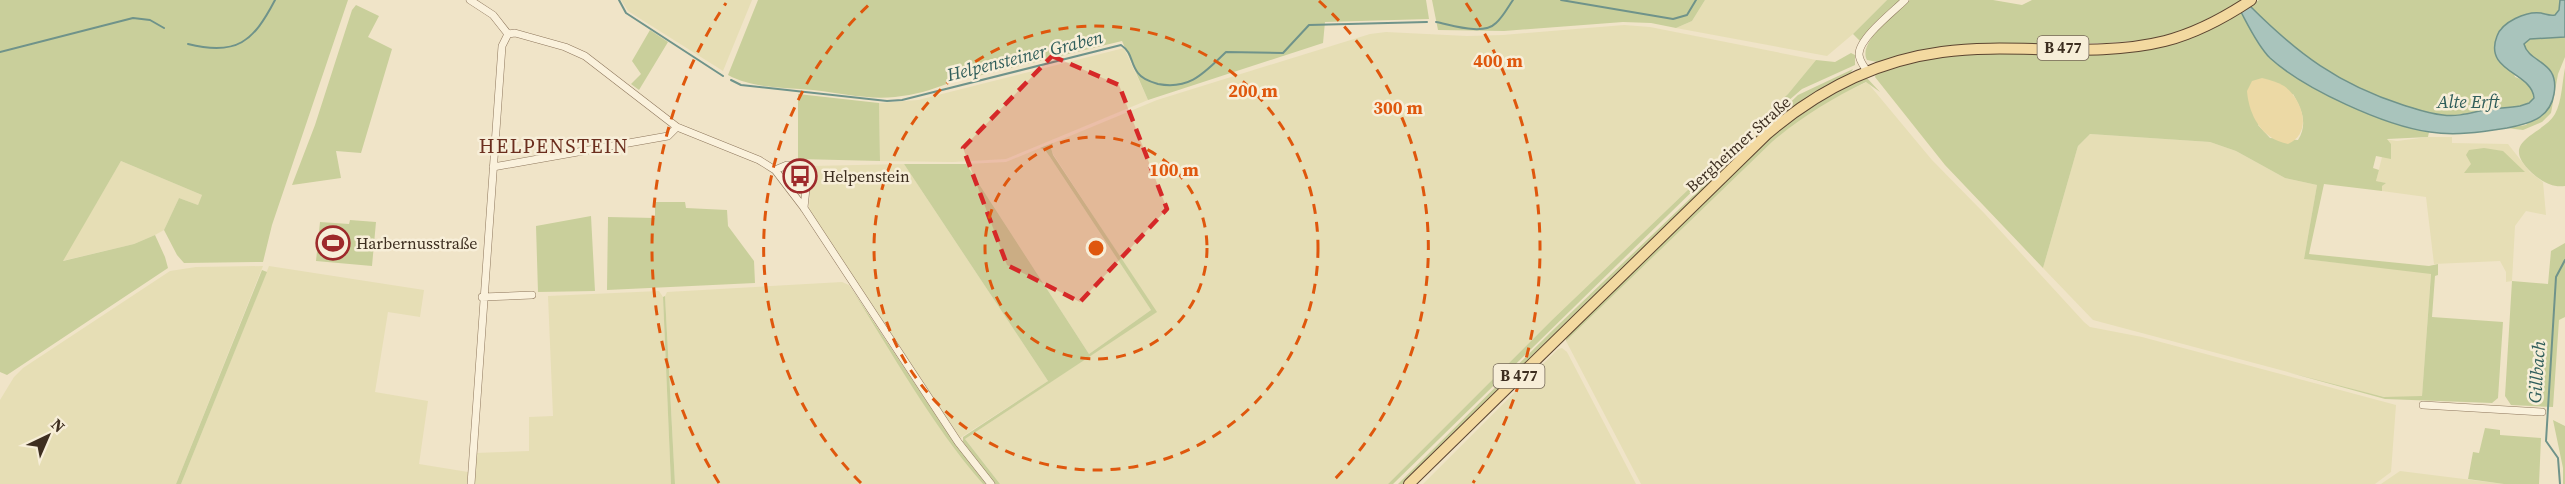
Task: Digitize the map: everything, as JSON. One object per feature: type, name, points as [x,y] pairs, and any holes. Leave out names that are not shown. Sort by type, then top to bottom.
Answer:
[{"type":"main road","name":"Bergheimer Straße","points":[[1408,484],[1767,134],[1805,104],[1867,71],[1904,60],[1953,51],[2106,48],[2146,44],[2185,35],[2207,26],[2251,0]]},
{"type":"street","points":[[470,0],[493,15],[508,34]]},
{"type":"street","points":[[1867,71],[1860,57],[1861,46],[1868,36],[1905,0]]},
{"type":"street","points":[[508,34],[515,33],[543,40],[585,56],[676,127],[759,160],[775,170],[804,208],[958,442],[991,484]]},
{"type":"street","points":[[471,484],[482,297],[502,46],[508,34]]},
{"type":"street","points":[[493,167],[668,136],[676,127]]},
{"type":"street","points":[[775,170],[789,165],[802,167],[805,177],[804,208]]},
{"type":"street","points":[[482,297],[532,295]]},
{"type":"street","points":[[2423,405],[2542,412]]},
{"type":"highlighted area","points":[[1052,56],[1119,85],[1167,209],[1080,302],[1007,265],[963,148]]},
{"type":"shaded area","points":[[621,0],[752,0],[723,71],[628,11]]},
{"type":"shaded area","points":[[1705,0],[1887,0],[1827,56],[1676,28],[1692,21]]},
{"type":"shaded area","points":[[1624,25],[1650,27],[1816,60],[1788,94],[1552,320],[1388,484],[1000,484],[965,439],[1156,312],[1053,154],[1051,148],[1053,143],[1157,100],[1370,34],[1386,32],[1467,36],[1503,35]]},
{"type":"shaded area","points":[[1124,48],[1148,100],[1006,159],[953,162],[880,161],[879,103],[918,100]]},
{"type":"shaded area","points":[[1867,82],[1932,160],[2090,327],[2142,337],[2396,405],[2391,472],[2375,484],[1641,484],[1566,341],[1772,142],[1797,121],[1829,100]]},
{"type":"shaded area","points":[[2090,134],[2210,142],[2236,151],[2285,178],[2317,185],[2304,259],[2431,273],[2422,397],[2385,397],[2363,392],[2093,320],[2043,268],[2078,146]]},
{"type":"shaded area","points":[[2452,137],[2452,143],[2508,144],[2530,172],[2543,182],[2546,215],[2526,211],[2515,226],[2512,281],[2506,282],[2506,272],[2500,261],[2434,264],[2426,197],[2382,191],[2385,183],[2376,181],[2382,157],[2384,157],[2377,138],[2397,141]]},
{"type":"shaded area","points":[[1040,148],[1045,150],[1050,157],[1151,310],[1089,354],[966,164],[1006,162]]},
{"type":"shaded area","points":[[121,161],[202,195],[198,205],[179,198],[164,230],[155,235],[134,244],[62,261]]},
{"type":"shaded area","points":[[904,164],[1048,381],[960,438],[809,209],[811,166]]},
{"type":"shaded area","points":[[263,266],[176,484],[0,484],[0,400],[14,377],[23,368],[170,271],[196,267]]},
{"type":"shaded area","points":[[269,266],[424,290],[420,317],[388,312],[375,392],[428,401],[419,464],[468,472],[467,484],[181,484]]},
{"type":"shaded area","points":[[842,282],[849,285],[950,441],[983,484],[675,484],[665,296],[667,292]]},
{"type":"shaded area","points":[[659,291],[663,297],[671,484],[473,484],[475,453],[529,451],[529,417],[553,416],[548,296]]},
{"type":"shaded area","points":[[1562,348],[1567,352],[1636,484],[1423,484],[1558,349]]},
{"type":"shaded area","points":[[2400,471],[2504,484],[2381,484]]},
{"type":"green space","points":[[0,0],[348,0],[272,225],[263,262],[184,263],[177,255],[164,230],[179,198],[198,205],[202,195],[121,161],[63,261],[134,244],[155,235],[168,268],[7,375],[0,372]]},
{"type":"green space","points":[[758,0],[1426,0],[1429,19],[1325,22],[1323,43],[1148,100],[1122,41],[949,83],[916,94],[875,98],[759,85],[728,75]]},
{"type":"green space","points":[[1432,0],[1705,0],[1692,21],[1676,28],[1651,23],[1623,22],[1504,31],[1438,30]]},
{"type":"green space","points":[[1887,0],[1900,0],[1860,41],[1853,34]]},
{"type":"green space","points":[[1910,0],[1993,0],[2022,5],[2032,0],[2244,0],[2184,31],[2145,40],[1986,45],[1902,55],[1877,62],[1867,60],[1865,53],[1873,36]]},
{"type":"green space","points":[[2259,0],[2560,0],[2559,10],[2555,15],[2541,13],[2520,17],[2500,29],[2515,77],[2528,84],[2534,98],[2519,107],[2448,115],[2402,105],[2358,88],[2338,77],[2302,53],[2250,6]]},
{"type":"green space","points":[[356,5],[379,16],[368,37],[392,49],[361,153],[336,151],[341,178],[292,185],[315,125],[352,10]]},
{"type":"green space","points":[[2241,12],[2269,58],[2340,101],[2391,122],[2429,132],[2428,137],[2387,139],[2391,144],[2391,159],[2376,156],[2373,168],[2379,170],[2376,181],[2386,183],[2382,186],[2382,191],[2324,184],[2309,254],[2429,266],[2438,264],[2432,317],[2503,322],[2498,398],[2492,403],[2385,399],[2287,372],[2384,397],[2422,396],[2431,274],[2304,259],[2317,185],[2285,178],[2236,151],[2210,142],[2090,134],[2078,146],[2043,268],[1945,165],[1875,77],[1876,73],[1923,59],[1964,54],[2128,51]],"holes":[[[2293,94],[2301,111],[2303,123],[2298,140],[2270,138],[2258,125]]]},
{"type":"green space","points":[[650,30],[668,42],[639,90],[631,84],[641,74],[632,61]]},
{"type":"green space","points":[[2565,37],[2565,57],[2558,74],[2555,91],[2554,78],[2550,71],[2525,49],[2523,44],[2530,39]]},
{"type":"green space","points":[[1851,53],[1855,55],[1855,65],[1802,89],[1756,129],[1393,484],[1388,484],[1552,320],[1788,94],[1816,60],[1835,62]]},
{"type":"green space","points":[[2565,68],[2565,186],[2556,186],[2535,176],[2522,162],[2519,153],[2520,146],[2526,139],[2555,114]]},
{"type":"green space","points":[[1853,69],[1850,74],[1803,100],[1404,484],[1398,484],[1554,329],[1798,95]]},
{"type":"green space","points":[[1866,77],[1880,92],[1866,82],[1794,124],[1772,142],[1566,341],[1567,334],[1787,122],[1829,95]]},
{"type":"green space","points":[[2555,91],[2551,113],[2542,122],[2523,130],[2507,128],[2526,125]]},
{"type":"green space","points":[[798,94],[879,103],[880,161],[798,159]]},
{"type":"green space","points":[[1053,143],[1051,148],[1053,155],[1157,312],[965,439],[1000,484],[995,484],[963,442],[963,437],[1048,381],[904,164],[966,164],[1089,354],[1151,310],[1050,157],[1045,150],[1040,148]]},
{"type":"green space","points":[[2484,148],[2503,151],[2525,172],[2464,173],[2471,164],[2466,155],[2469,150]]},
{"type":"green space","points":[[655,202],[685,202],[686,208],[727,210],[728,226],[754,261],[755,283],[607,290],[608,217],[655,218]]},
{"type":"green space","points":[[591,216],[595,291],[538,292],[536,226]]},
{"type":"green space","points":[[350,220],[376,222],[372,266],[316,261],[320,222],[349,224]]},
{"type":"green space","points":[[2565,243],[2565,317],[2559,320],[2553,407],[2511,405],[2505,396],[2512,281],[2548,284],[2551,251]]},
{"type":"green space","points":[[262,270],[267,272],[181,484],[176,484]]},
{"type":"green space","points":[[849,285],[951,438],[986,484],[983,484],[946,437]]},
{"type":"green space","points":[[665,296],[675,484],[671,484],[663,297]]},
{"type":"green space","points":[[2553,420],[2565,426],[2565,484],[2563,484],[2563,468]]},
{"type":"green space","points":[[2485,428],[2500,430],[2500,435],[2541,438],[2539,484],[2504,484],[2468,479],[2473,452],[2479,453]]},
{"type":"sand","points":[[2262,78],[2284,86],[2291,92],[2300,108],[2303,116],[2301,132],[2288,144],[2264,132],[2254,117],[2247,91],[2252,81]]},
{"type":"water","points":[[2560,0],[2565,0],[2565,37],[2530,39],[2524,44],[2527,50],[2553,75],[2554,94],[2548,109],[2537,119],[2523,125],[2459,134],[2430,132],[2391,122],[2346,104],[2303,82],[2270,58],[2241,12],[2250,6],[2302,53],[2358,87],[2423,111],[2453,115],[2520,106],[2529,103],[2534,98],[2525,82],[2502,65],[2497,57],[2494,48],[2497,36],[2509,22],[2522,16],[2535,13],[2555,15],[2559,10]]},
{"type":"waterway","name":"Helpensteiner Graben","points":[[188,44],[219,48],[242,42],[259,26],[275,0]]},
{"type":"waterway","name":"Helpensteiner Graben","points":[[619,0],[626,13],[723,76]]},
{"type":"waterway","name":"Helpensteiner Graben","points":[[1436,22],[1467,29],[1483,29],[1496,23],[1513,0]]},
{"type":"waterway","name":"Helpensteiner Graben","points":[[1561,0],[1673,19],[1687,15],[1696,0]]},
{"type":"waterway","name":"Helpensteiner Graben","points":[[0,52],[133,18],[150,20],[164,28]]},
{"type":"waterway","name":"Helpensteiner Graben","points":[[731,80],[741,85],[887,101],[902,100],[1121,45],[1128,51],[1135,69],[1142,77],[1158,84],[1169,85],[1188,82],[1196,78],[1226,52],[1283,53],[1309,25],[1427,22]]},
{"type":"waterway","name":"Gillbach","points":[[2560,484],[2558,458],[2546,441],[2556,277],[2565,260]]},
{"type":"place","name":"Helpenstein","points":[[800,176]]},
{"type":"place","name":"Harbernusstraße","points":[[333,243]]},
{"type":"district","name":"HELPENSTEIN","points":[[554,146]]},
{"type":"water label","name":"Alte Erft","points":[[2468,102]]}]
